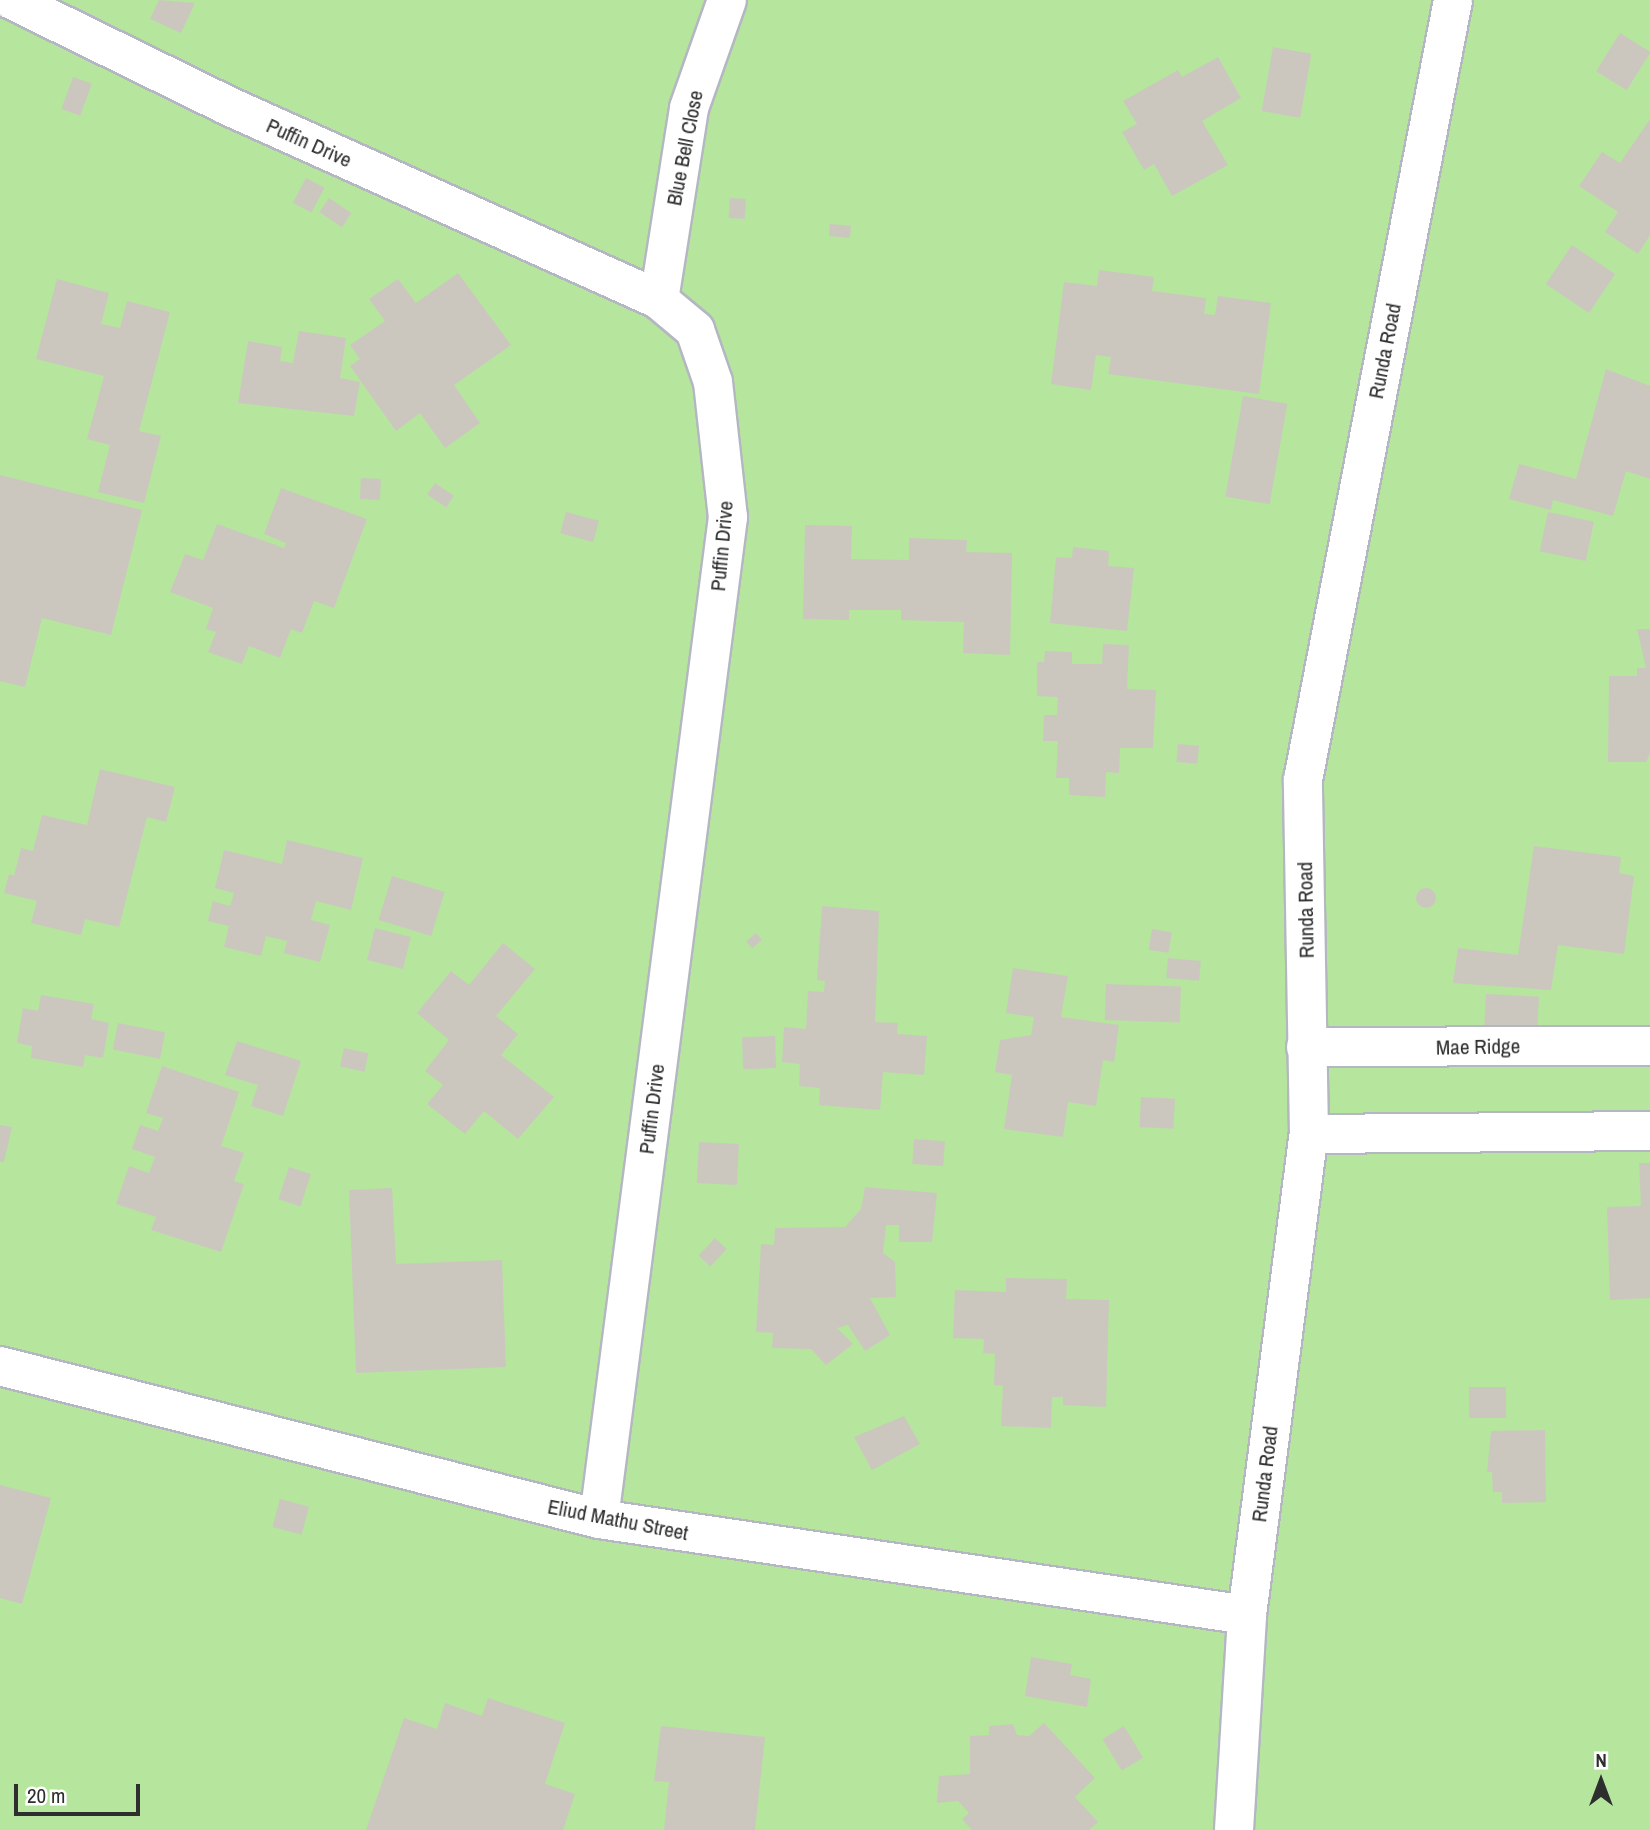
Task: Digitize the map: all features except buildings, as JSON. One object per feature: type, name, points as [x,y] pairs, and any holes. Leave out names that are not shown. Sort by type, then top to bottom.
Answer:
[{"type":"street","name":"Puffin Drive","points":[[12,0],[226,105],[659,300],[695,330],[713,382],[728,517],[598,1519]]},
{"type":"street","name":"Blue Bell Close","points":[[659,300],[690,108],[727,0]]},
{"type":"street","name":"Runda Road","points":[[1234,1830],[1247,1615],[1309,1134],[1303,780],[1453,0]]},
{"type":"street","name":"Mae Ridge","points":[[1306,1047],[1650,1046]]},
{"type":"street","points":[[1309,1134],[1650,1130]]},
{"type":"street","name":"Eliud Mathu Street","points":[[0,1366],[598,1519],[1247,1615]]},
{"type":"green space","points":[[0,0],[1650,0],[1650,1830],[0,1830]]}]
